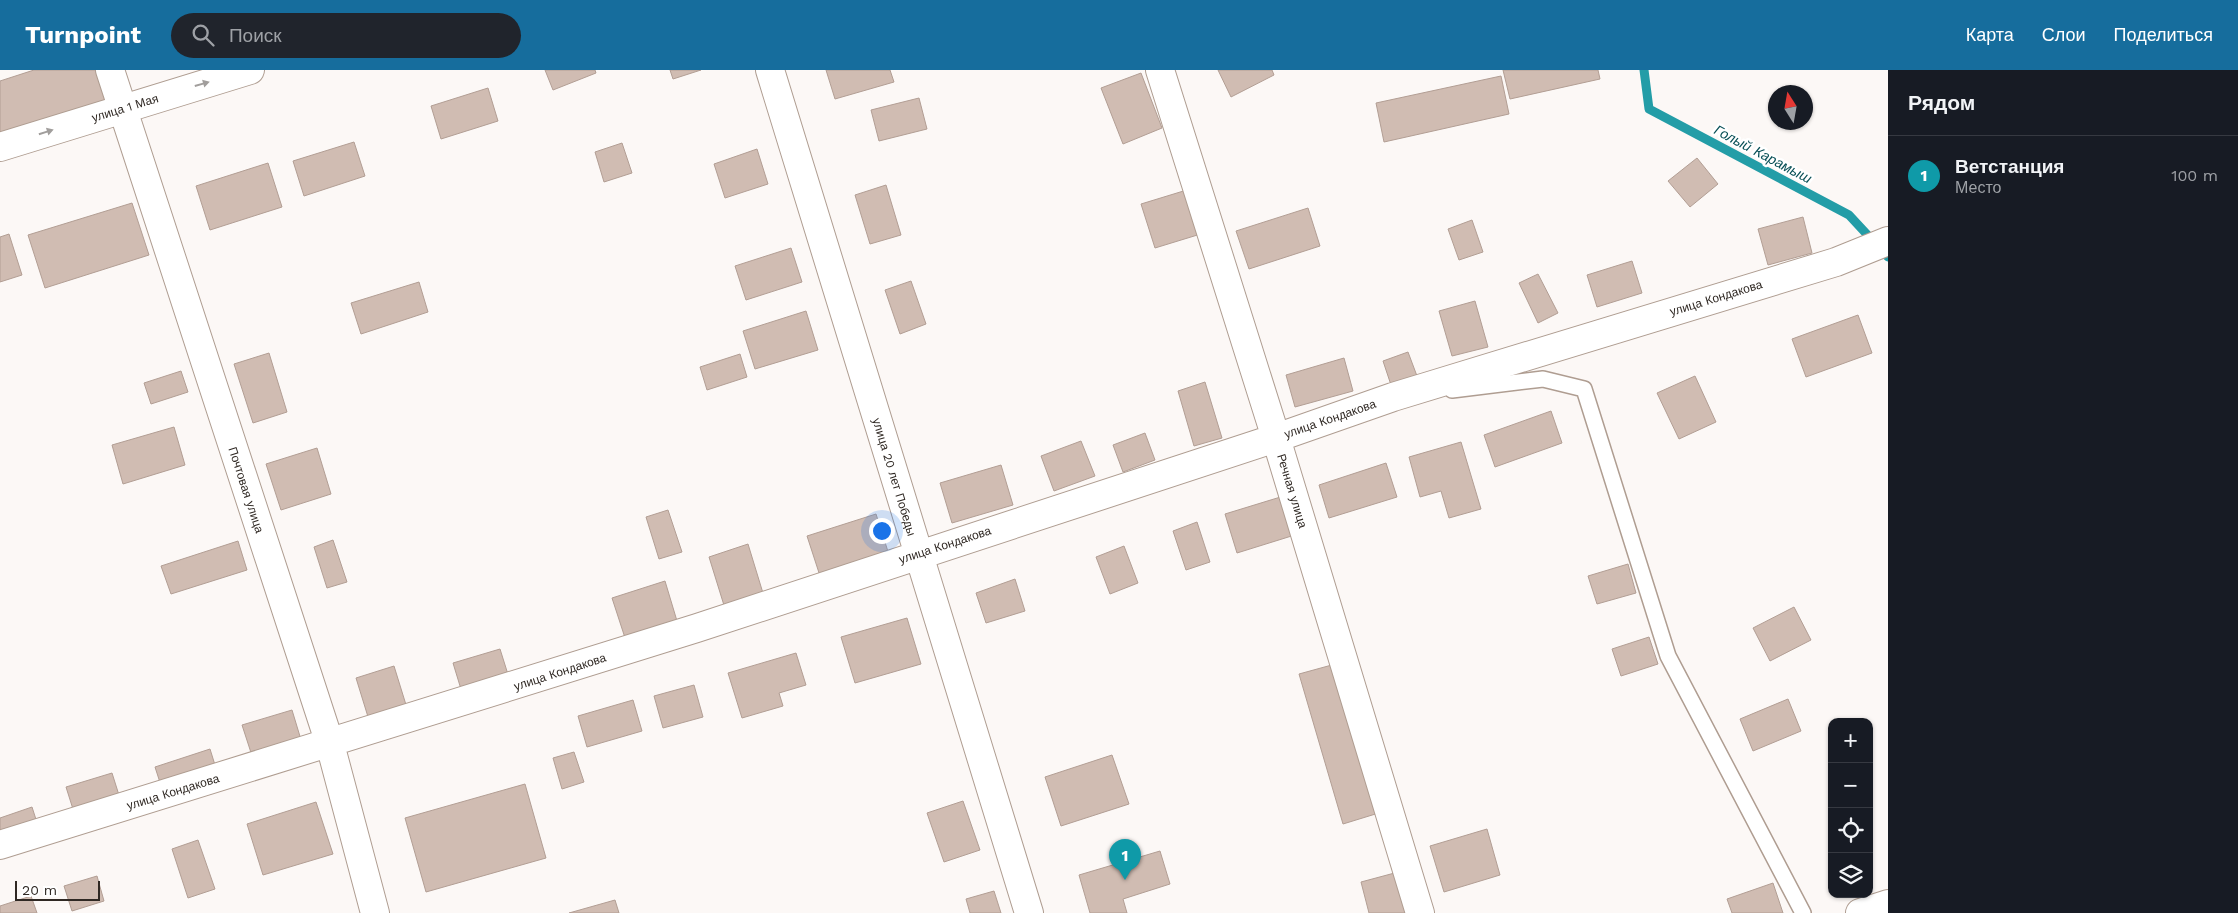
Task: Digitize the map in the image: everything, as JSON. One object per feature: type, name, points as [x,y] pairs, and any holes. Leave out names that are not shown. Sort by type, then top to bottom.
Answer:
[{"type":"street","name":"Почтовая улица","points":[[110,70],[330,744],[375,913]]},
{"type":"street","name":"улица 1 Мая","points":[[0,147],[121,108],[250,70]]},
{"type":"street","name":"улица 20 лет Победы","points":[[770,70],[1029,913]]},
{"type":"street","name":"Речная улица","points":[[1160,70],[1276,438],[1420,913]]},
{"type":"street","name":"улица Кондакова","points":[[0,845],[330,744],[697,628],[1276,438],[1393,397],[1836,262],[1888,241]]},
{"type":"street","points":[[1860,913],[1888,904]]},
{"type":"lane","points":[[1393,397],[1543,379],[1584,389],[1668,656],[1803,913]]},
{"type":"building","points":[[34,70],[97,70],[107,100],[0,134],[0,81]]},
{"type":"building","points":[[545,70],[595,70],[596,73],[553,90]]},
{"type":"building","points":[[670,70],[701,70],[673,79]]},
{"type":"building","points":[[826,70],[890,70],[894,82],[835,99]]},
{"type":"building","points":[[1218,70],[1272,70],[1274,75],[1231,97]]},
{"type":"building","points":[[1503,70],[1598,70],[1600,79],[1510,99]]},
{"type":"building","points":[[1141,73],[1162,128],[1123,144],[1101,88]]},
{"type":"building","points":[[1501,76],[1509,114],[1384,142],[1376,103]]},
{"type":"building","points":[[488,88],[498,121],[441,139],[431,106]]},
{"type":"building","points":[[919,98],[927,129],[879,141],[871,110]]},
{"type":"building","points":[[354,142],[365,176],[304,196],[293,161]]},
{"type":"building","points":[[622,143],[632,173],[604,182],[595,152]]},
{"type":"building","points":[[757,149],[768,184],[725,198],[714,164]]},
{"type":"building","points":[[1697,158],[1718,184],[1690,207],[1668,181]]},
{"type":"building","points":[[268,163],[282,207],[210,230],[196,186]]},
{"type":"building","points":[[886,185],[901,235],[870,244],[855,195]]},
{"type":"building","points":[[1190,189],[1204,233],[1155,248],[1141,204]]},
{"type":"building","points":[[132,203],[149,255],[45,288],[28,235]]},
{"type":"building","points":[[1308,208],[1320,246],[1249,269],[1236,231]]},
{"type":"building","points":[[1803,217],[1812,253],[1768,265],[1758,229]]},
{"type":"building","points":[[1472,220],[1483,252],[1459,260],[1448,229]]},
{"type":"building","points":[[9,234],[22,275],[0,282],[0,237]]},
{"type":"building","points":[[791,248],[802,282],[746,300],[735,266]]},
{"type":"building","points":[[1632,261],[1642,293],[1597,307],[1587,275]]},
{"type":"building","points":[[1538,274],[1558,313],[1538,323],[1519,283]]},
{"type":"building","points":[[911,281],[926,324],[900,334],[885,290]]},
{"type":"building","points":[[419,282],[428,312],[361,334],[351,303]]},
{"type":"building","points":[[1475,301],[1488,347],[1452,356],[1439,311]]},
{"type":"building","points":[[806,311],[818,350],[755,369],[743,331]]},
{"type":"building","points":[[1858,315],[1872,353],[1806,377],[1792,339]]},
{"type":"building","points":[[1408,352],[1417,376],[1391,385],[1383,361]]},
{"type":"building","points":[[269,353],[287,412],[253,423],[234,364]]},
{"type":"building","points":[[740,354],[747,377],[707,390],[700,367]]},
{"type":"building","points":[[1344,358],[1353,391],[1295,407],[1286,375]]},
{"type":"building","points":[[181,371],[188,392],[151,404],[144,383]]},
{"type":"building","points":[[1695,376],[1716,422],[1679,439],[1657,393]]},
{"type":"building","points":[[1205,382],[1222,438],[1194,446],[1178,391]]},
{"type":"building","points":[[1551,411],[1562,443],[1495,467],[1484,435]]},
{"type":"building","points":[[174,427],[185,465],[123,484],[112,445]]},
{"type":"building","points":[[1145,433],[1155,460],[1123,472],[1113,445]]},
{"type":"building","points":[[1081,441],[1095,476],[1054,491],[1041,456]]},
{"type":"building","points":[[1461,442],[1481,509],[1449,518],[1441,491],[1420,497],[1409,457]]},
{"type":"building","points":[[317,448],[331,494],[281,510],[266,464]]},
{"type":"building","points":[[1386,463],[1397,497],[1329,518],[1319,485]]},
{"type":"building","points":[[1001,465],[1013,505],[952,523],[940,483]]},
{"type":"building","points":[[1287,495],[1298,534],[1237,553],[1225,514]]},
{"type":"building","points":[[668,510],[682,552],[659,559],[646,517]]},
{"type":"building","points":[[876,514],[891,561],[822,582],[807,536]]},
{"type":"building","points":[[1197,522],[1210,562],[1186,570],[1173,531]]},
{"type":"building","points":[[333,540],[347,582],[327,588],[314,547]]},
{"type":"building","points":[[238,541],[247,570],[171,594],[161,566]]},
{"type":"building","points":[[748,544],[766,603],[727,615],[709,557]]},
{"type":"building","points":[[1124,546],[1138,583],[1110,594],[1096,557]]},
{"type":"building","points":[[1628,564],[1636,593],[1597,604],[1588,576]]},
{"type":"building","points":[[1015,579],[1025,611],[986,623],[976,593]]},
{"type":"building","points":[[665,581],[680,631],[628,647],[612,598]]},
{"type":"building","points":[[1794,607],[1811,640],[1770,661],[1753,628]]},
{"type":"building","points":[[907,618],[921,664],[855,683],[841,637]]},
{"type":"building","points":[[1649,637],[1658,664],[1621,676],[1612,649]]},
{"type":"building","points":[[500,649],[511,684],[464,699],[453,663]]},
{"type":"building","points":[[796,653],[806,685],[779,693],[783,706],[742,718],[728,673]]},
{"type":"building","points":[[1339,663],[1382,812],[1343,824],[1299,674]]},
{"type":"building","points":[[394,666],[411,721],[373,733],[356,678]]},
{"type":"building","points":[[694,685],[703,717],[663,728],[654,696]]},
{"type":"building","points":[[1788,699],[1801,731],[1753,751],[1740,719]]},
{"type":"building","points":[[633,700],[642,731],[587,747],[578,716]]},
{"type":"building","points":[[292,710],[305,753],[256,768],[242,725]]},
{"type":"building","points":[[210,749],[220,781],[165,798],[155,767]]},
{"type":"building","points":[[574,752],[584,782],[562,789],[553,758]]},
{"type":"building","points":[[1112,755],[1129,804],[1061,826],[1045,777]]},
{"type":"building","points":[[112,773],[124,811],[78,825],[66,787]]},
{"type":"building","points":[[525,784],[546,858],[426,892],[405,818]]},
{"type":"building","points":[[963,801],[980,850],[944,862],[927,813]]},
{"type":"building","points":[[316,802],[333,854],[263,875],[247,824]]},
{"type":"building","points":[[32,807],[41,835],[0,848],[0,818]]},
{"type":"building","points":[[1487,829],[1500,875],[1444,892],[1430,846]]},
{"type":"building","points":[[198,840],[215,889],[188,898],[172,849]]},
{"type":"building","points":[[1160,851],[1170,884],[1123,899],[1127,913],[1090,913],[1079,875]]},
{"type":"building","points":[[1402,871],[1414,913],[1369,913],[1361,882]]},
{"type":"building","points":[[97,876],[104,901],[72,911],[64,886]]},
{"type":"building","points":[[1773,883],[1783,913],[1732,913],[1727,899]]},
{"type":"building","points":[[994,891],[1001,913],[970,913],[966,899]]},
{"type":"building","points":[[31,896],[37,913],[0,913],[0,906]]},
{"type":"building","points":[[615,900],[619,913],[569,913]]},
{"type":"waterway","name":"Голый Карамыш","points":[[1644,70],[1649,109],[1849,215],[1888,257]]},
{"type":"place","name":"Ветстанция","points":[[1125,880]]}]
